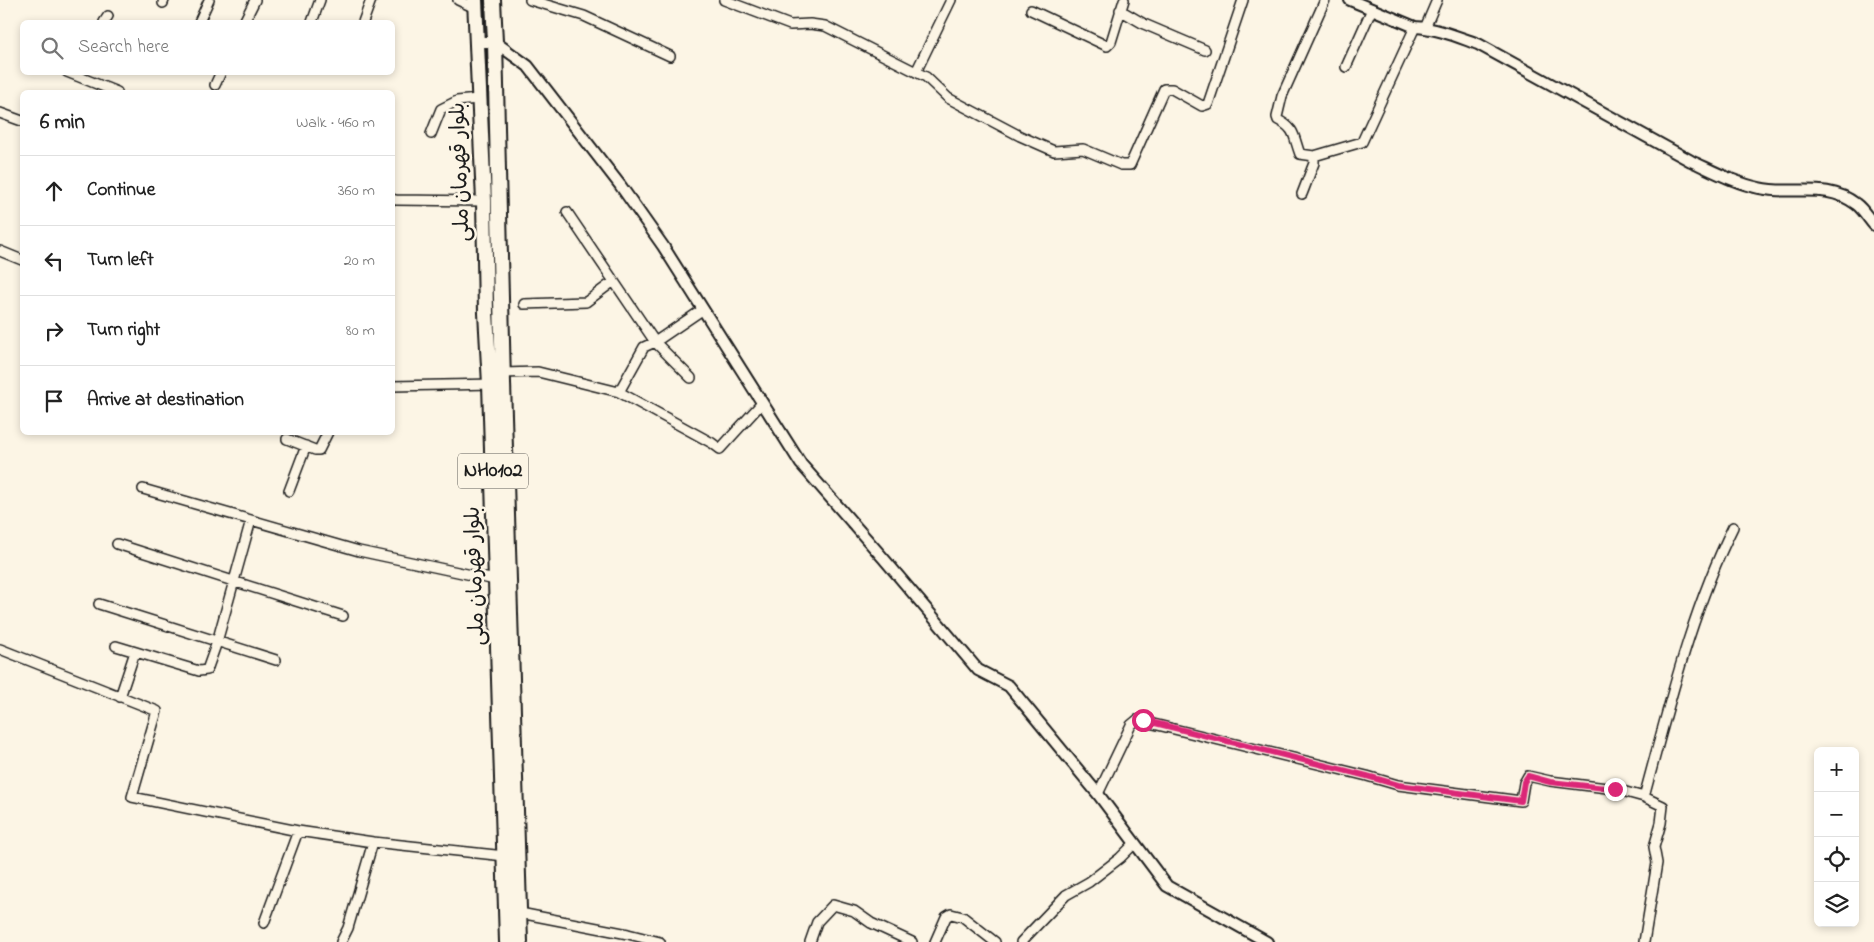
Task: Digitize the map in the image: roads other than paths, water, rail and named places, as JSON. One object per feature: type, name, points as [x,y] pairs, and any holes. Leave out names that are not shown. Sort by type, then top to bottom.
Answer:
[{"type":"highway","name":"بلوار قهرمان ملی","points":[[493,0],[507,942]]},
{"type":"highway","name":"بلوار قهرمان ملی","points":[[475,4],[484,201],[486,313],[499,380]]},
{"type":"highway","name":"بلوار قهرمان ملی","points":[[503,581],[520,942]]},
{"type":"street","points":[[200,20],[210,0]]},
{"type":"street","points":[[245,20],[255,0]]},
{"type":"street","points":[[313,20],[320,0]]},
{"type":"street","points":[[364,20],[371,0]]},
{"type":"street","points":[[458,0],[475,4]]},
{"type":"street","points":[[530,0],[584,16],[670,56]]},
{"type":"street","points":[[724,0],[790,25],[810,24],[825,26],[926,77],[948,98],[1037,144],[1054,150],[1083,149],[1121,165],[1130,164],[1164,89],[1172,89],[1202,106],[1208,104],[1243,0]]},
{"type":"street","points":[[916,72],[952,0]]},
{"type":"street","points":[[1031,10],[1107,46],[1111,42],[1124,0]]},
{"type":"street","points":[[1326,0],[1282,96],[1277,117],[1278,120],[1289,126],[1300,154],[1314,156],[1362,142],[1420,27],[1437,0]]},
{"type":"street","points":[[1350,0],[1420,27],[1454,35],[1478,44],[1720,175],[1746,185],[1781,192],[1828,191],[1857,205],[1874,225]]},
{"type":"street","points":[[1346,67],[1372,9]]},
{"type":"street","points":[[1120,10],[1144,24],[1206,50]]},
{"type":"street","points":[[477,42],[495,42],[528,66],[620,185],[663,246],[801,464],[978,670],[1009,686],[1098,794],[1167,886],[1266,942]]},
{"type":"street","points":[[80,75],[114,90]]},
{"type":"street","points":[[215,85],[220,75]]},
{"type":"street","points":[[431,134],[441,109],[457,101],[478,99]]},
{"type":"street","points":[[0,113],[20,120]]},
{"type":"street","points":[[1302,194],[1314,163],[1314,156]]},
{"type":"street","points":[[395,200],[484,201]]},
{"type":"street","points":[[567,212],[655,342],[691,378]]},
{"type":"street","points":[[0,251],[20,259]]},
{"type":"street","points":[[524,304],[586,302],[614,281]]},
{"type":"street","points":[[619,392],[644,347],[655,342],[702,310]]},
{"type":"street","points":[[395,386],[499,380],[538,372],[619,392],[720,449],[762,403]]},
{"type":"street","points":[[287,438],[319,450],[326,435]]},
{"type":"street","points":[[289,491],[306,446]]},
{"type":"street","points":[[143,489],[359,551],[503,581]]},
{"type":"street","points":[[116,646],[199,671],[207,670],[235,582],[251,520]]},
{"type":"street","points":[[1644,797],[1692,631],[1718,556],[1733,527]]},
{"type":"street","points":[[117,544],[343,616]]},
{"type":"street","points":[[99,604],[276,660]]},
{"type":"street","points":[[0,649],[157,712],[132,797],[298,831],[373,842],[505,856]]},
{"type":"street","points":[[120,697],[135,652]]},
{"type":"street","points":[[1098,794],[1131,725],[1137,720],[1357,773],[1398,785],[1521,801],[1524,782],[1528,776],[1550,782],[1615,789],[1644,797],[1663,806],[1661,823],[1654,847],[1657,863],[1644,942]]},
{"type":"street","points":[[264,923],[298,831]]},
{"type":"street","points":[[341,942],[348,928],[373,842]]},
{"type":"street","points":[[1020,942],[1066,895],[1089,882],[1120,858],[1135,843]]},
{"type":"street","points":[[810,942],[817,922],[833,905],[854,911],[870,923],[912,942]]},
{"type":"street","points":[[520,913],[660,942]]},
{"type":"street","points":[[935,942],[946,917],[951,914],[963,917],[995,942]]}]
